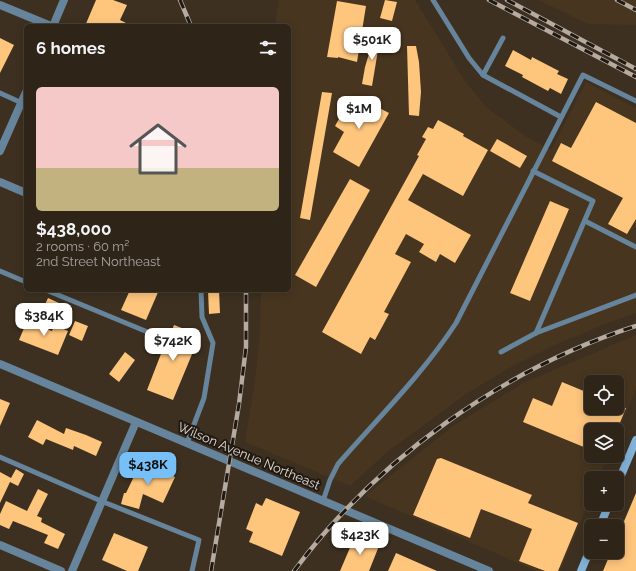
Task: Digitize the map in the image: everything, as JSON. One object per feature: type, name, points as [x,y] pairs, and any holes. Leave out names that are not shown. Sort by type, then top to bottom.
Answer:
[{"type":"main road","points":[[623,471],[636,440]]},
{"type":"main road","points":[[581,571],[586,559]]},
{"type":"street","points":[[53,24],[64,0]]},
{"type":"street","points":[[0,5],[47,24]]},
{"type":"street","points":[[0,151],[24,98]]},
{"type":"street","points":[[0,182],[24,192]]},
{"type":"street","name":"Wilson Avenue Northeast","points":[[0,364],[489,571]]},
{"type":"street","points":[[72,571],[136,422]]},
{"type":"street","points":[[0,545],[61,571]]},
{"type":"lane","points":[[433,0],[470,58],[483,75],[561,117]]},
{"type":"lane","points":[[483,75],[503,38]]},
{"type":"lane","points":[[323,501],[329,483],[338,464],[424,369],[456,323],[584,75],[636,101]]},
{"type":"lane","points":[[0,93],[22,103]]},
{"type":"lane","points":[[534,171],[593,201],[536,333]]},
{"type":"lane","points":[[585,221],[636,247]]},
{"type":"lane","points":[[0,271],[24,281]]},
{"type":"lane","points":[[51,292],[150,333]]},
{"type":"lane","points":[[187,443],[204,398],[212,342],[202,317],[201,292]]},
{"type":"lane","points":[[501,352],[536,333],[636,295]]},
{"type":"lane","points":[[0,457],[101,501],[199,540],[192,571]]},
{"type":"shaded area","points":[[279,0],[415,0],[465,81],[486,107],[525,136],[551,150],[586,82],[636,108],[636,313],[555,345],[509,368],[466,394],[386,453],[350,486],[245,442],[255,380],[260,332],[261,292],[291,292],[291,24],[275,24]]},
{"type":"shaded area","points":[[538,0],[636,0],[636,25],[588,24]]},
{"type":"shaded area","points":[[636,335],[636,389],[622,423],[584,423],[584,463],[605,463],[602,471],[584,471],[585,511],[560,571],[536,571],[365,496],[453,426],[523,383]]},
{"type":"building","points":[[96,0],[113,0],[127,5],[120,20],[128,24],[86,24]]},
{"type":"building","points":[[385,0],[397,2],[392,21],[380,18]]},
{"type":"building","points":[[337,1],[366,6],[357,62],[338,57],[327,57]]},
{"type":"building","points":[[376,31],[381,32],[372,86],[362,84],[365,67]]},
{"type":"building","points":[[0,38],[14,45],[0,73]]},
{"type":"building","points":[[407,46],[416,46],[419,62],[421,92],[419,116],[409,115]]},
{"type":"building","points":[[513,50],[531,60],[532,57],[559,71],[557,74],[568,79],[561,94],[550,88],[548,91],[522,77],[523,75],[505,66]]},
{"type":"building","points":[[322,92],[332,93],[310,220],[300,218]]},
{"type":"building","points":[[351,98],[359,103],[362,99],[389,113],[359,167],[333,152],[344,132],[335,126]]},
{"type":"building","points":[[596,102],[636,123],[636,219],[627,234],[608,224],[623,198],[552,161],[561,143],[571,148]]},
{"type":"building","points":[[438,120],[464,134],[463,136],[488,150],[463,196],[423,174],[408,200],[471,235],[455,263],[440,254],[436,262],[419,252],[424,244],[406,234],[395,254],[411,262],[384,312],[389,314],[375,340],[370,337],[361,354],[322,332],[419,156],[417,155],[426,139],[422,137],[428,127],[433,129]]},
{"type":"building","points":[[497,139],[527,156],[520,168],[490,151]]},
{"type":"building","points":[[350,179],[370,190],[316,287],[295,275]]},
{"type":"building","points":[[550,201],[569,209],[530,301],[510,293]]},
{"type":"building","points":[[129,292],[158,292],[146,320],[121,310]]},
{"type":"building","points":[[208,292],[219,292],[220,313],[209,314]]},
{"type":"building","points":[[48,298],[59,303],[54,314],[43,309]]},
{"type":"building","points":[[27,321],[52,331],[54,325],[68,331],[58,355],[19,340]]},
{"type":"building","points":[[75,321],[88,326],[82,341],[69,335]]},
{"type":"building","points":[[174,325],[200,335],[173,400],[147,390],[166,341],[168,341]]},
{"type":"building","points":[[125,352],[135,360],[119,382],[109,374]]},
{"type":"building","points":[[562,382],[584,391],[584,415],[623,415],[620,423],[584,423],[584,447],[523,422],[533,398],[552,406]]},
{"type":"building","points":[[0,399],[10,403],[0,426]]},
{"type":"building","points":[[37,420],[64,434],[66,428],[102,442],[96,456],[74,446],[73,450],[46,439],[43,445],[28,437]]},
{"type":"building","points":[[441,458],[532,495],[528,503],[578,523],[558,571],[545,571],[519,561],[532,529],[481,509],[470,538],[413,515],[437,459]]},
{"type":"building","points":[[141,462],[175,477],[163,503],[143,494],[139,509],[121,504],[124,493],[126,493]]},
{"type":"building","points":[[16,469],[24,474],[18,486],[10,482],[0,503],[0,472],[11,478]]},
{"type":"building","points":[[38,489],[48,494],[37,516],[42,518],[41,522],[65,534],[58,549],[44,543],[48,535],[13,521],[9,529],[0,525],[0,514],[6,501],[27,511]]},
{"type":"building","points":[[636,493],[636,571],[603,571],[608,559],[624,559],[624,521]]},
{"type":"building","points":[[266,498],[300,512],[282,556],[249,542],[253,532],[246,529],[256,503],[262,506]]},
{"type":"building","points":[[114,533],[148,547],[138,571],[127,571],[102,560]]},
{"type":"building","points":[[355,536],[379,546],[369,571],[340,571]]},
{"type":"building","points":[[396,553],[437,571],[388,571]]},
{"type":"railway","points":[[180,0],[190,24]]},
{"type":"railway","points":[[489,0],[636,77]]},
{"type":"railway","points":[[507,0],[636,69]]},
{"type":"railway","points":[[617,0],[636,10]]},
{"type":"railway","points":[[211,571],[239,404],[246,347],[246,292]]},
{"type":"railway","points":[[294,571],[327,530],[364,492],[404,456],[446,423],[491,393],[538,367],[587,344],[636,326]]}]
